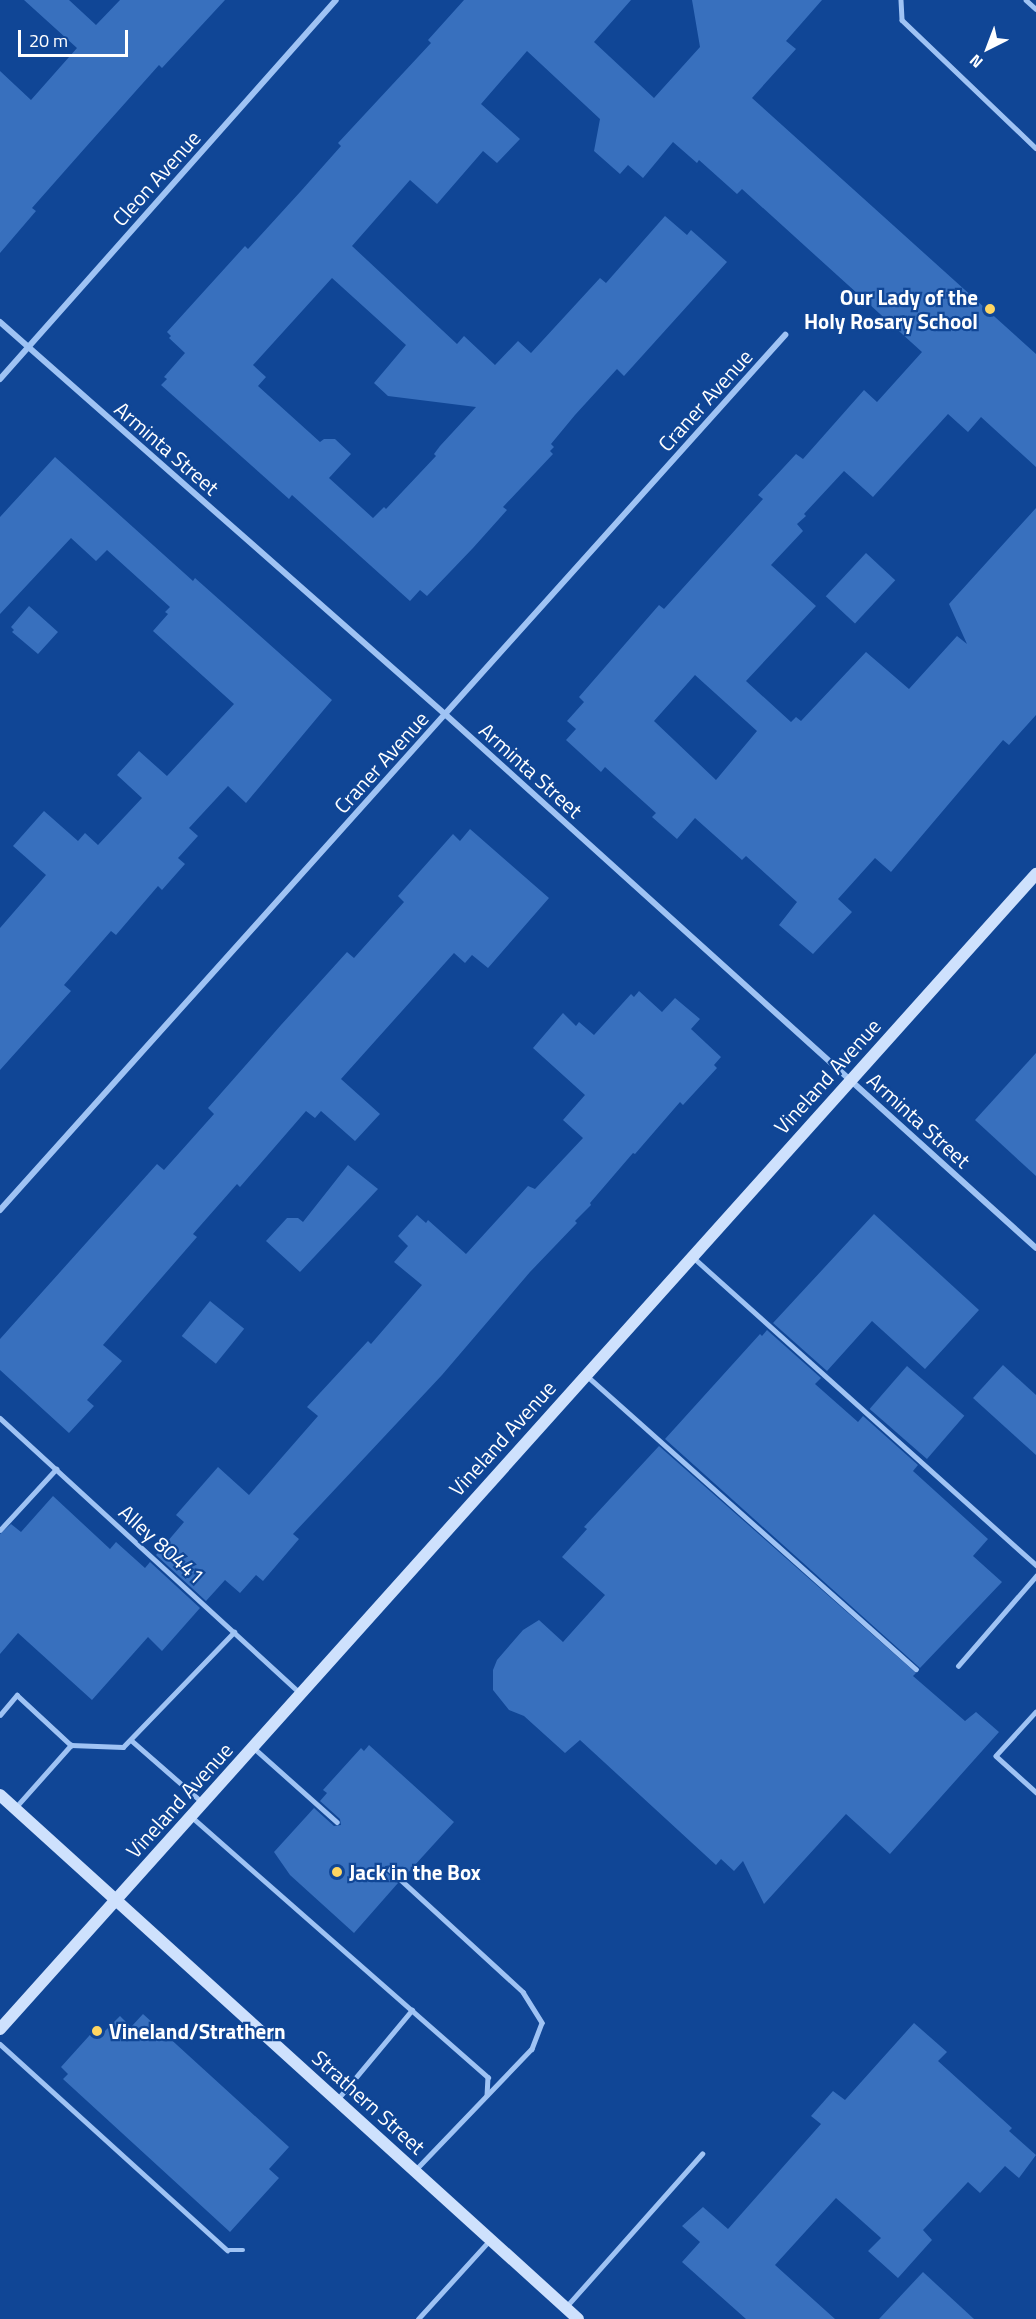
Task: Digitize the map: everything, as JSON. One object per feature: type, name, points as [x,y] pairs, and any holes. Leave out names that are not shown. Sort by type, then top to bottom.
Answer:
[{"type":"main road","name":"Vineland Avenue","points":[[0,2029],[585,1374],[1036,874]]},
{"type":"main road","name":"Strathern Street","points":[[0,1795],[578,2319]]},
{"type":"street","name":"Cleon Avenue","points":[[0,379],[336,0]]},
{"type":"street","name":"Arminta Street","points":[[0,322],[446,715],[1036,1248]]},
{"type":"street","name":"Craner Avenue","points":[[0,1210],[446,715],[785,334]]},
{"type":"lane","points":[[901,0],[902,20],[1036,148]]},
{"type":"lane","points":[[1026,0],[1036,9]]},
{"type":"lane","points":[[692,1256],[1036,1565]]},
{"type":"lane","points":[[585,1374],[916,1669]]},
{"type":"lane","name":"Alley 80441","points":[[0,1418],[301,1693]]},
{"type":"lane","points":[[0,1530],[56,1469]]},
{"type":"lane","points":[[958,1666],[1036,1576]]},
{"type":"lane","points":[[0,1715],[17,1695],[71,1745],[123,1747],[234,1632]]},
{"type":"lane","points":[[1036,1712],[996,1756],[1036,1792]]},
{"type":"lane","points":[[131,1740],[203,1803]]},
{"type":"lane","points":[[15,1809],[71,1745]]},
{"type":"lane","points":[[252,1747],[337,1822]]},
{"type":"lane","points":[[191,1816],[488,2077],[487,2095]]},
{"type":"lane","points":[[389,1869],[523,1992],[542,2023],[532,2049],[416,2170]]},
{"type":"lane","points":[[337,2100],[412,2010]]},
{"type":"lane","points":[[0,2043],[227,2250],[243,2250]]},
{"type":"lane","points":[[566,2307],[702,2154]]},
{"type":"lane","points":[[418,2319],[491,2239]]},
{"type":"building","points":[[24,0],[69,0],[96,25],[120,0],[225,0],[162,68],[159,65],[85,148],[32,208],[36,211],[0,253],[0,71],[31,100],[77,48]]},
{"type":"building","points":[[464,0],[631,0],[594,42],[654,98],[700,47],[692,0],[822,0],[786,41],[796,49],[752,98],[1036,354],[1036,467],[981,417],[968,432],[948,414],[873,497],[844,471],[804,514],[806,516],[797,524],[803,531],[771,565],[816,606],[746,681],[791,722],[796,717],[801,721],[866,652],[909,689],[957,636],[967,644],[949,604],[1036,508],[1036,715],[1009,745],[1003,740],[891,872],[875,858],[838,899],[852,912],[813,954],[779,925],[797,902],[746,856],[742,860],[695,818],[677,839],[652,817],[656,813],[605,767],[601,772],[566,740],[576,729],[567,721],[584,702],[579,697],[659,605],[664,609],[763,499],[758,495],[796,454],[803,459],[864,390],[877,402],[922,352],[742,189],[737,194],[699,160],[697,163],[673,142],[643,178],[628,165],[620,174],[594,151],[600,119],[527,51],[481,104],[520,139],[497,163],[483,151],[437,204],[410,180],[352,246],[457,344],[464,336],[495,365],[518,341],[531,353],[600,278],[606,283],[665,216],[687,235],[691,230],[727,262],[624,376],[617,369],[575,415],[551,444],[554,447],[550,451],[553,454],[503,507],[507,510],[427,596],[420,590],[410,601],[292,495],[289,499],[161,385],[167,379],[164,377],[185,353],[169,338],[171,336],[167,332],[245,246],[248,249],[301,191],[341,146],[338,143],[431,43],[428,40]],"holes":[[[332,278],[406,345],[374,383],[388,396],[476,407],[440,446],[434,454],[436,456],[386,509],[384,507],[373,518],[329,478],[351,454],[335,439],[324,439],[320,442],[258,386],[266,377],[253,365]],[[695,675],[757,731],[716,780],[654,721]]]},
{"type":"building","points":[[55,457],[193,581],[195,578],[332,700],[246,803],[228,786],[189,828],[198,836],[178,858],[185,864],[162,890],[158,886],[116,935],[111,931],[64,985],[71,991],[0,1070],[0,928],[46,875],[13,846],[44,811],[78,841],[85,833],[98,845],[142,798],[117,775],[139,751],[167,776],[234,704],[153,631],[168,614],[165,612],[170,607],[107,550],[96,561],[71,538],[0,614],[0,517]]},
{"type":"building","points":[[866,553],[895,580],[855,623],[826,596]]},
{"type":"building","points":[[29,606],[58,632],[38,654],[12,632],[14,630],[11,627]]},
{"type":"building","points":[[470,829],[549,898],[488,968],[472,955],[465,963],[454,953],[341,1079],[380,1114],[355,1141],[321,1111],[315,1118],[306,1111],[240,1187],[237,1184],[193,1234],[197,1237],[103,1345],[122,1361],[87,1400],[94,1406],[69,1433],[0,1370],[0,1339],[157,1164],[164,1170],[214,1114],[208,1108],[281,1025],[347,952],[354,958],[404,902],[398,896],[453,834],[460,841]]},
{"type":"building","points":[[639,991],[662,1012],[675,998],[700,1019],[691,1029],[721,1057],[714,1065],[717,1068],[683,1105],[680,1102],[635,1154],[633,1153],[575,1221],[577,1223],[530,1272],[442,1375],[293,1534],[299,1539],[263,1581],[256,1575],[240,1593],[225,1580],[206,1601],[156,1555],[184,1522],[176,1515],[218,1467],[249,1495],[318,1416],[307,1407],[368,1341],[371,1344],[422,1285],[394,1262],[408,1246],[398,1236],[417,1215],[426,1223],[428,1220],[466,1254],[528,1186],[535,1189],[583,1138],[563,1120],[585,1095],[533,1048],[563,1013],[576,1026],[579,1022],[594,1035],[631,994],[634,997]]},
{"type":"building","points":[[1036,1053],[1036,1176],[975,1120]]},
{"type":"building","points":[[348,1165],[378,1189],[300,1272],[266,1241],[287,1218],[298,1218],[303,1222]]},
{"type":"building","points":[[874,1214],[979,1310],[925,1369],[872,1321],[827,1371],[773,1323]]},
{"type":"building","points":[[210,1301],[244,1329],[216,1364],[182,1336]]},
{"type":"building","points":[[767,1330],[821,1378],[815,1384],[858,1422],[863,1416],[918,1465],[913,1471],[988,1539],[973,1556],[1002,1582],[920,1668],[665,1439],[760,1334],[762,1336]]},
{"type":"building","points":[[1003,1365],[1036,1395],[1036,1455],[973,1398]]},
{"type":"building","points":[[907,1366],[964,1416],[927,1459],[870,1409]]},
{"type":"building","points":[[659,1446],[916,1673],[913,1676],[965,1721],[976,1712],[999,1732],[890,1854],[846,1814],[764,1904],[743,1861],[734,1871],[721,1859],[716,1865],[580,1740],[565,1753],[524,1716],[509,1710],[493,1690],[493,1670],[497,1660],[523,1630],[539,1620],[563,1642],[605,1595],[562,1557],[587,1529],[584,1527]]},
{"type":"building","points":[[53,1496],[110,1549],[116,1542],[145,1568],[150,1562],[200,1608],[162,1651],[148,1637],[92,1700],[18,1633],[0,1654],[0,1534],[11,1524],[21,1532]]},
{"type":"building","points":[[369,1745],[454,1822],[404,1877],[392,1865],[385,1866],[386,1872],[398,1883],[354,1933],[290,1875],[274,1852],[314,1808],[334,1826],[341,1825],[340,1819],[320,1801],[327,1793],[323,1790],[361,1748],[364,1751]]},
{"type":"building","points":[[143,2014],[289,2147],[269,2169],[279,2178],[230,2232],[63,2079],[68,2074],[61,2067],[98,2026],[104,2032],[120,2016],[131,2027]]},
{"type":"building","points":[[914,2023],[947,2052],[938,2061],[1012,2128],[1009,2131],[1036,2155],[1019,2178],[1005,2166],[980,2193],[968,2182],[923,2230],[932,2240],[898,2278],[868,2251],[881,2238],[836,2198],[775,2265],[835,2319],[746,2319],[682,2262],[700,2242],[682,2226],[703,2207],[728,2229],[821,2124],[811,2116],[833,2091],[845,2100]]},
{"type":"building","points":[[923,2272],[974,2319],[879,2319]]},
{"type":"place","name":"Our Lady of the Holy Rosary School","points":[[990,309]]},
{"type":"place","name":"Jack in the Box","points":[[337,1872]]},
{"type":"place","name":"Vineland/Strathern","points":[[97,2031]]}]
